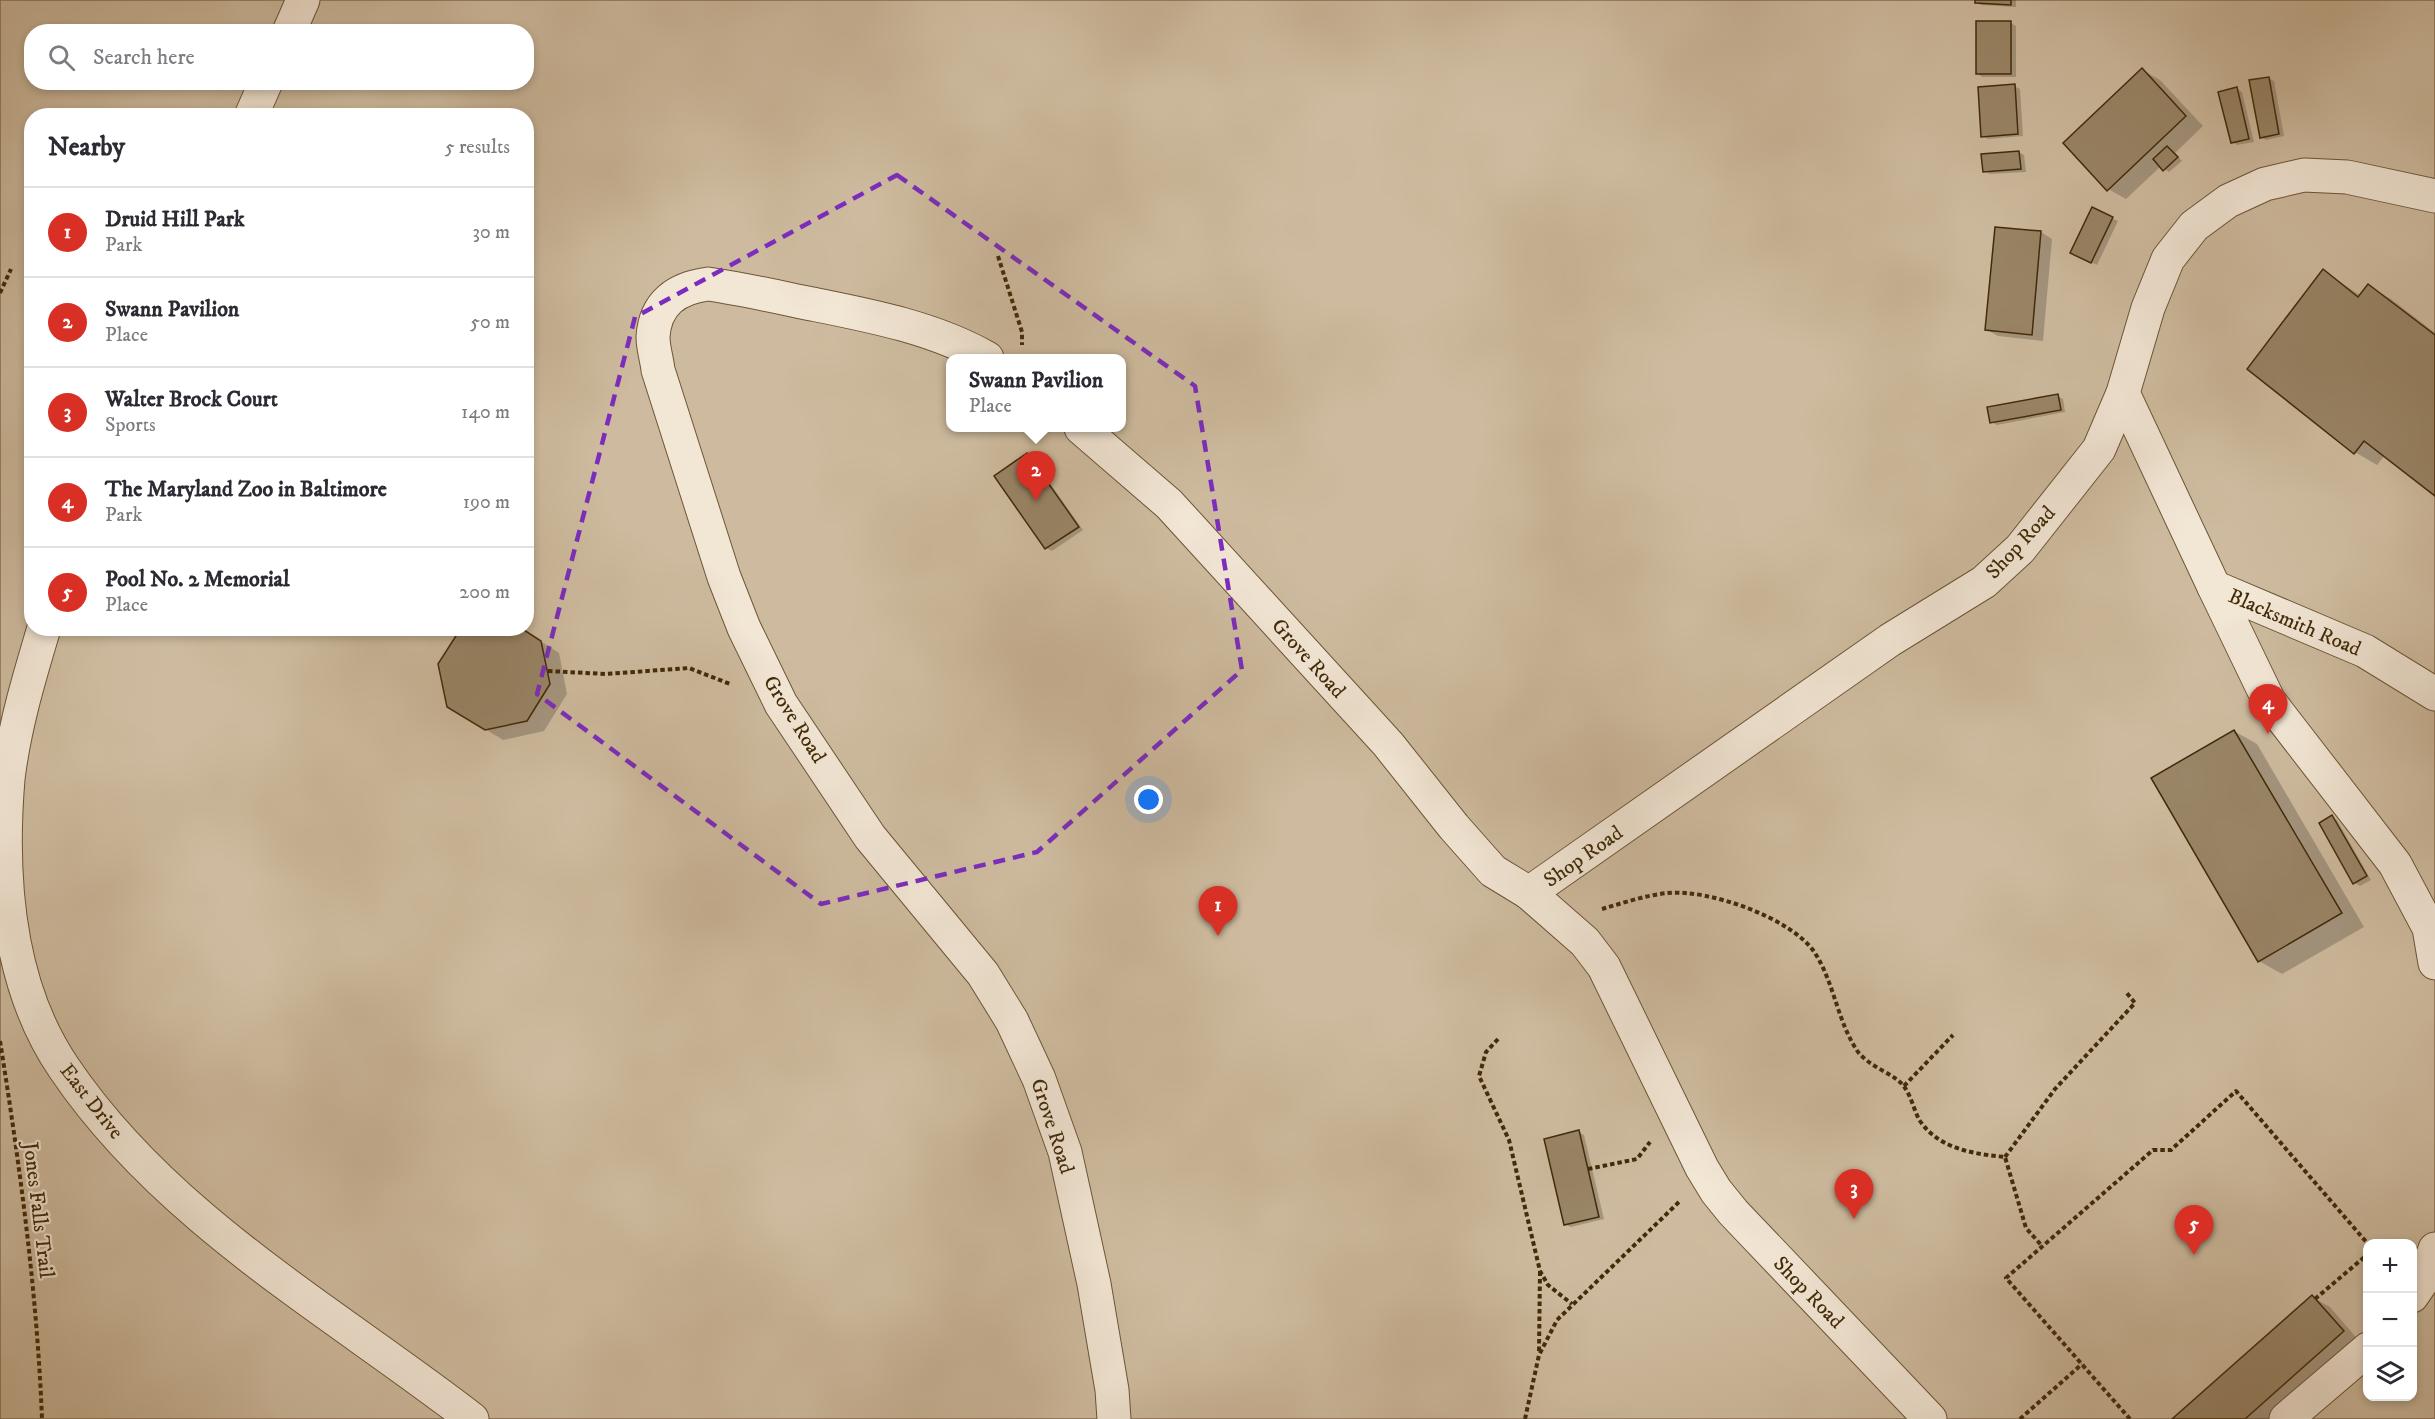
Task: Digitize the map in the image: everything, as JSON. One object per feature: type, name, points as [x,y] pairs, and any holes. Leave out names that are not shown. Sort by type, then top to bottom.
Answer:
[{"type":"street","points":[[292,24],[303,0]]},
{"type":"street","points":[[255,108],[262,90]]},
{"type":"street","name":"Shop Road","points":[[1930,1419],[1733,1212],[1716,1191],[1702,1168],[1604,967],[1585,942],[1529,893],[1890,640],[1984,582],[2020,549],[2099,449],[2123,393],[2148,308],[2168,259],[2194,225],[2228,201],[2265,184],[2304,175],[2347,177],[2435,196]]},
{"type":"street","name":"Grove Road","points":[[979,354],[950,340],[918,329],[847,311],[708,284],[690,286],[672,295],[660,311],[653,337],[658,370],[724,577],[744,628],[781,704],[870,837],[983,974],[1012,1021],[1039,1079],[1065,1152],[1070,1174],[1094,1284],[1112,1390],[1114,1419]]},
{"type":"street","name":"Blacksmith Road","points":[[2123,393],[2214,588],[2365,651],[2435,694]]},
{"type":"street","name":"Grove Road","points":[[1086,432],[1168,504],[1388,744],[1454,827],[1493,871],[1529,893]]},
{"type":"street","points":[[2214,588],[2269,701],[2395,864],[2429,928],[2435,963]]},
{"type":"street","name":"East Drive","points":[[42,636],[16,726],[8,779],[4,837],[5,884],[12,936],[24,983],[41,1025],[63,1067],[94,1109],[132,1151],[178,1197],[225,1238],[472,1419]]},
{"type":"street","points":[[2414,1293],[2426,1277],[2435,1249]]},
{"type":"street","points":[[2286,1419],[2363,1352]]},
{"type":"path","points":[[998,256],[1022,332],[1023,350]]},
{"type":"path","points":[[0,293],[11,269]]},
{"type":"path","points":[[548,671],[616,673],[689,668],[781,704]]},
{"type":"path","points":[[1565,923],[1600,909],[1668,893],[1711,897],[1751,910],[1787,927],[1813,951],[1827,975],[1848,1033],[1857,1050],[1870,1065],[1905,1086],[1920,1121],[1938,1140],[1982,1155],[2005,1157]]},
{"type":"path","points":[[2005,1157],[2055,1089],[2135,1003],[2126,992]]},
{"type":"path","points":[[1905,1086],[1953,1035]]},
{"type":"path","points":[[1498,1039],[1486,1052],[1479,1076],[1509,1140],[1540,1271],[1539,1355],[1525,1419]]},
{"type":"path","name":"Jones Falls Trail","points":[[0,1041],[28,1226],[42,1419]]},
{"type":"path","points":[[2130,1419],[2006,1278],[2153,1150],[2171,1150],[2236,1091],[2364,1239]]},
{"type":"path","points":[[2005,1157],[2026,1228],[2042,1246]]},
{"type":"path","points":[[1588,1169],[1637,1159]]},
{"type":"path","points":[[1539,1355],[1557,1320],[1682,1199]]},
{"type":"path","points":[[2315,1299],[2363,1257]]},
{"type":"path","points":[[1540,1271],[1548,1285],[1572,1304]]},
{"type":"path","points":[[2020,1419],[2082,1364]]},
{"type":"highlighted area","points":[[897,175],[1195,386],[1242,670],[1037,852],[821,904],[537,694],[635,317]]},
{"type":"shaded area","points":[[0,0],[2435,0],[2435,1419],[0,1419]]},
{"type":"building","points":[[1975,0],[2011,0],[2011,5],[1975,3]]},
{"type":"building","points":[[1976,21],[2011,21],[2011,74],[1976,74]]},
{"type":"building","points":[[2142,68],[2186,116],[2107,191],[2063,143]]},
{"type":"building","points":[[2269,77],[2279,134],[2260,138],[2249,80]]},
{"type":"building","points":[[2015,84],[2018,134],[1981,137],[1978,87]]},
{"type":"building","points":[[2237,87],[2249,139],[2231,143],[2218,92]]},
{"type":"building","points":[[2167,146],[2178,157],[2163,171],[2153,159]]},
{"type":"building","points":[[2019,151],[2021,169],[1983,172],[1981,154]]},
{"type":"building","points":[[2092,207],[2113,217],[2091,263],[2070,253]]},
{"type":"building","points":[[1995,227],[2041,231],[2032,335],[1985,330]]},
{"type":"building","points":[[2323,269],[2358,297],[2368,284],[2435,335],[2435,496],[2364,441],[2354,454],[2247,369]]},
{"type":"building","points":[[2058,394],[2061,410],[1990,423],[1987,407]]},
{"type":"building","points":[[1027,453],[1079,527],[1045,549],[994,476]]},
{"type":"building","points":[[456,636],[533,636],[541,641],[550,684],[527,721],[485,730],[447,707],[438,664]]},
{"type":"building","points":[[2234,730],[2342,913],[2258,962],[2151,778]]},
{"type":"building","points":[[2332,815],[2367,876],[2353,884],[2319,823]]},
{"type":"building","points":[[1579,1130],[1599,1217],[1564,1225],[1544,1139]]},
{"type":"building","points":[[2312,1295],[2344,1331],[2245,1419],[2172,1419]]},
{"type":"place","name":"Swann Pavilion","points":[[1036,501]]},
{"type":"place","name":"The Maryland Zoo in Baltimore","points":[[2268,734]]},
{"type":"place","name":"Druid Hill Park","points":[[1218,936]]},
{"type":"place","name":"Walter Brock Court","points":[[1854,1219]]},
{"type":"place","name":"Pool No. 2 Memorial","points":[[2194,1255]]}]
